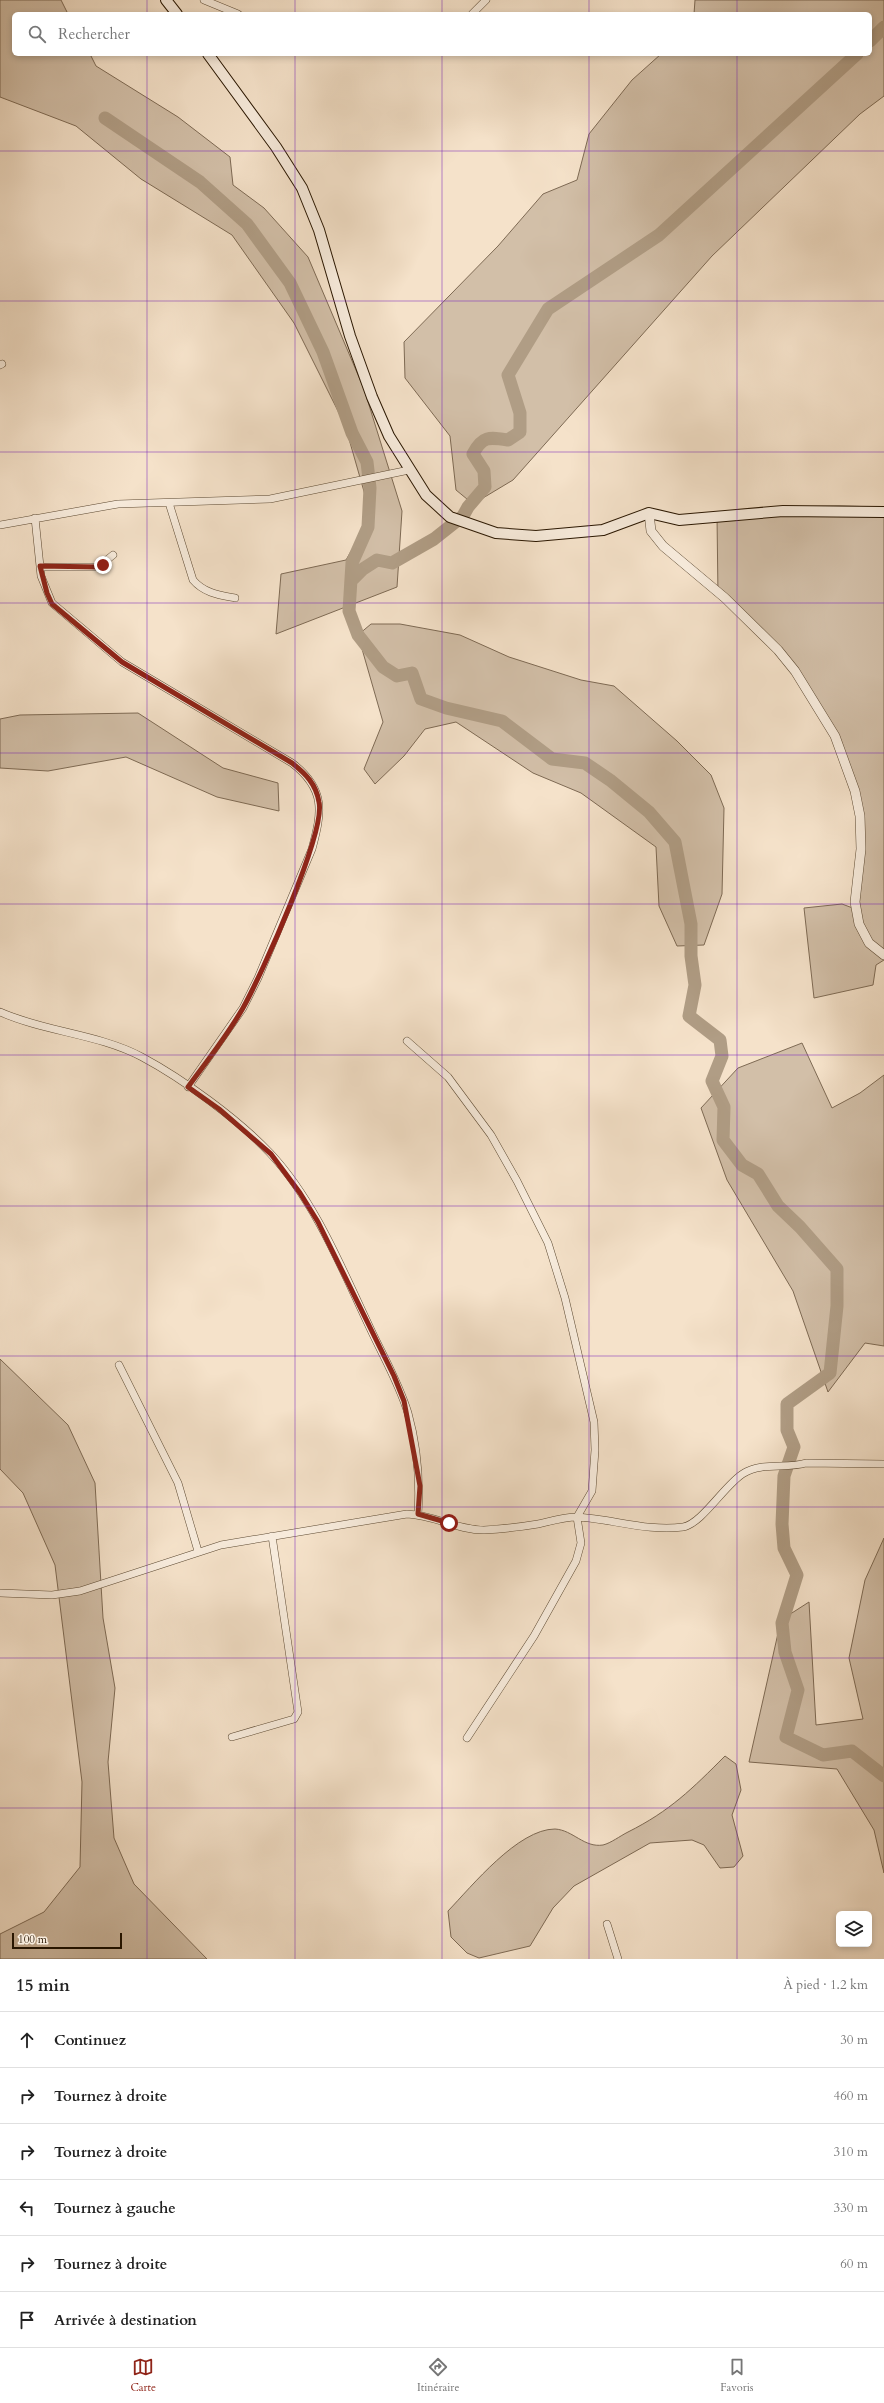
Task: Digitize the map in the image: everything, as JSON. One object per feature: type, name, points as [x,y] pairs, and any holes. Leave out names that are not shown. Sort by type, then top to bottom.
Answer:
[{"type":"main road","points":[[166,0],[175,12]]},
{"type":"main road","points":[[209,56],[276,147],[307,198],[350,336],[372,397],[390,436],[409,470],[426,495],[450,517],[496,533],[536,536],[603,530],[649,513],[679,520],[783,511],[884,512]]},
{"type":"street","points":[[204,0],[233,12]]},
{"type":"street","points":[[474,12],[486,0]]},
{"type":"street","points":[[0,525],[112,505],[270,500],[343,485],[378,475],[409,470]]},
{"type":"street","points":[[168,503],[193,580],[199,588],[235,598]]},
{"type":"street","points":[[649,513],[651,531],[663,546],[725,598],[778,650],[795,671],[835,736],[855,791],[860,816],[861,849],[855,902],[859,924],[869,943],[884,955]]},
{"type":"street","points":[[35,518],[40,566],[47,593],[52,604],[76,626],[122,662],[292,763],[305,773],[314,784],[320,803],[317,830],[312,849],[258,978],[243,1008],[188,1087]]},
{"type":"street","points":[[40,566],[98,567],[113,555]]},
{"type":"street","points":[[0,1012],[31,1024],[122,1048],[142,1058],[188,1087],[219,1109],[271,1154],[300,1193],[318,1222],[394,1376],[404,1401],[420,1486],[418,1514]]},
{"type":"street","points":[[408,1041],[448,1077],[491,1135],[517,1181],[548,1243],[565,1298],[594,1422],[595,1450],[592,1491],[577,1517],[581,1543],[567,1581],[534,1636],[467,1738]]},
{"type":"street","points":[[119,1365],[178,1483],[198,1551]]},
{"type":"street","points":[[0,1593],[52,1595],[80,1591],[198,1551],[272,1536],[407,1514],[418,1514],[464,1528],[483,1530],[508,1528],[577,1517],[666,1528],[684,1527],[700,1515],[744,1472],[770,1467],[795,1466],[806,1463],[884,1464]]},
{"type":"street","points":[[232,1737],[294,1719],[298,1712],[272,1536]]},
{"type":"street","points":[[607,1924],[618,1959]]},
{"type":"shaded area","points":[[0,0],[61,0],[67,12],[12,12],[12,56],[91,56],[96,66],[178,117],[230,157],[233,185],[264,208],[308,257],[364,389],[402,511],[397,587],[276,634],[281,574],[346,560],[371,516],[345,425],[294,323],[232,235],[141,179],[76,126],[0,97]]},
{"type":"shaded area","points":[[695,0],[884,0],[884,96],[860,114],[712,256],[513,480],[473,504],[456,490],[450,436],[405,378],[404,342],[498,246],[543,194],[577,180],[589,134],[632,80],[659,56],[872,56],[872,12],[694,12]]},
{"type":"shaded area","points":[[776,507],[884,507],[884,960],[876,965],[873,985],[814,998],[804,908],[842,904],[858,910],[864,830],[838,745],[782,658],[718,596],[717,516]]},
{"type":"shaded area","points":[[371,624],[400,624],[460,635],[509,657],[581,680],[614,686],[677,741],[711,775],[724,808],[722,894],[704,945],[677,946],[659,906],[656,847],[581,793],[533,773],[456,722],[425,729],[404,756],[375,784],[364,769],[383,722],[358,635]]},
{"type":"shaded area","points":[[138,713],[223,768],[278,783],[279,811],[217,797],[126,757],[48,771],[0,768],[0,719],[20,715]]},
{"type":"shaded area","points":[[802,1043],[832,1108],[860,1093],[884,1075],[884,1346],[865,1343],[828,1392],[793,1291],[727,1180],[701,1108],[738,1068]]},
{"type":"shaded area","points":[[0,1359],[68,1425],[95,1483],[103,1618],[115,1688],[108,1762],[114,1838],[134,1884],[207,1959],[0,1959],[0,1934],[44,1912],[80,1867],[82,1782],[55,1565],[23,1493],[0,1469]]},
{"type":"shaded area","points":[[884,1538],[884,1873],[874,1830],[837,1769],[749,1762],[781,1620],[809,1602],[816,1725],[863,1719],[849,1658],[865,1580]]},
{"type":"shaded area","points":[[725,1756],[736,1764],[741,1790],[732,1815],[743,1856],[734,1867],[720,1868],[704,1845],[692,1840],[650,1843],[574,1886],[553,1908],[530,1946],[479,1958],[467,1953],[451,1937],[448,1911],[483,1874],[511,1848],[526,1838],[541,1831],[555,1829],[567,1832],[590,1844],[606,1844],[656,1816],[691,1789]]},
{"type":"waterway","points":[[872,39],[884,27]]},
{"type":"waterway","points":[[351,581],[363,569],[377,560],[392,563],[434,539],[463,516],[468,507],[485,487],[484,471],[473,454],[476,448],[487,439],[496,438],[508,440],[520,432],[520,413],[508,375],[548,309],[659,235],[855,56]]},
{"type":"waterway","points":[[105,118],[200,182],[247,224],[290,283],[323,352],[352,433],[367,462],[370,488],[368,527],[352,563],[349,611],[358,635],[383,667],[397,676],[412,673],[421,699],[446,708],[502,721],[552,759],[585,763],[610,780],[649,812],[675,842],[691,924],[691,956],[695,985],[689,1016],[720,1040],[722,1056],[712,1081],[724,1107],[723,1140],[742,1165],[758,1174],[778,1206],[800,1227],[837,1269],[837,1306],[830,1373],[787,1404],[787,1430],[794,1447],[784,1476],[782,1524],[784,1548],[797,1575],[782,1623],[785,1652],[798,1690],[786,1737],[823,1755],[852,1751],[884,1776]]},
{"type":"route","points":[[103,565],[98,567],[40,566],[41,576],[52,604],[76,626],[122,662],[253,742],[292,763],[305,773],[314,784],[320,803],[317,830],[312,849],[275,939],[243,1008],[188,1087],[251,1134],[271,1154],[285,1171],[318,1222],[394,1376],[404,1401],[413,1440],[420,1486],[418,1514],[449,1523]]}]
